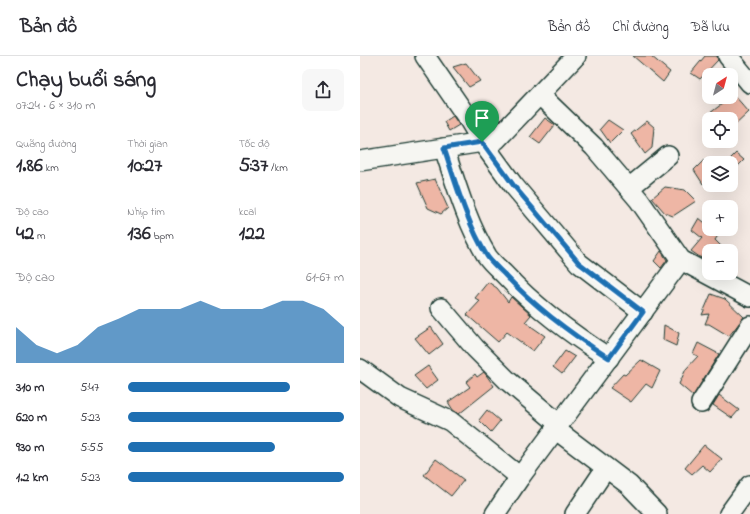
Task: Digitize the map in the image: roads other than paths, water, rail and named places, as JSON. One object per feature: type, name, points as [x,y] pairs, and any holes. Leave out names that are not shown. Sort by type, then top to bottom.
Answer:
[{"type":"street","points":[[425,56],[482,142],[514,186],[579,263],[643,312]]},
{"type":"street","points":[[360,161],[496,140],[576,56]]},
{"type":"street","points":[[728,56],[750,83]]},
{"type":"street","points":[[540,95],[594,147],[629,188],[681,260],[750,297]]},
{"type":"street","points":[[444,148],[469,220],[488,257],[516,287],[548,314],[583,342],[609,358]]},
{"type":"street","points":[[629,188],[668,156]]},
{"type":"street","points":[[495,514],[520,477],[681,260]]},
{"type":"street","points":[[441,308],[476,348],[508,381],[557,427],[606,468],[629,484],[657,514]]},
{"type":"street","points":[[701,403],[750,326]]},
{"type":"street","points":[[360,369],[400,398],[450,421],[520,477]]},
{"type":"street","points":[[575,514],[606,468]]},
{"type":"street","points":[[729,514],[750,485]]}]
